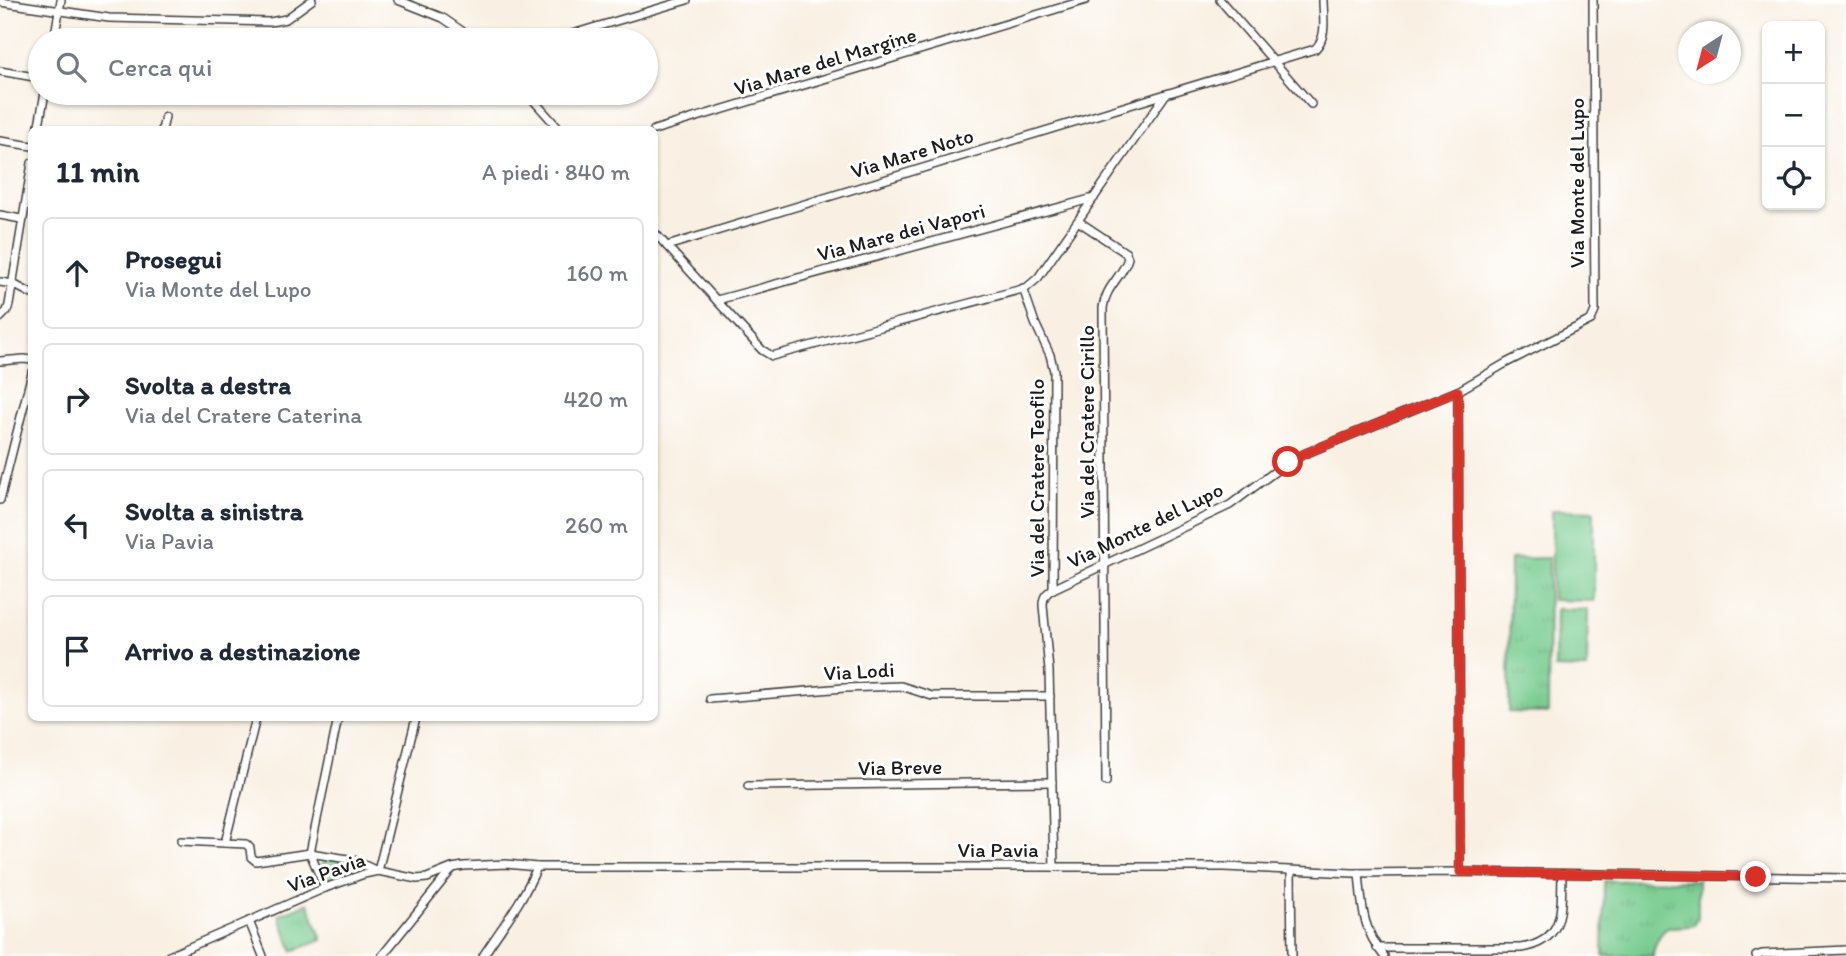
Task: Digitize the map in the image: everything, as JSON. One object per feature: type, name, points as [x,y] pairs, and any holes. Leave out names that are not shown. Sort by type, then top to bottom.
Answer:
[{"type":"street","points":[[56,28],[61,0]]},
{"type":"street","points":[[0,2],[121,19],[270,22],[286,19],[312,0]]},
{"type":"street","points":[[398,0],[443,18],[458,28]]},
{"type":"street","points":[[593,28],[688,0]]},
{"type":"street","name":"Via Mare del Margine","points":[[658,130],[1086,0]]},
{"type":"street","points":[[1220,0],[1311,104]]},
{"type":"street","name":"Via Mare Noto","points":[[667,246],[1312,50],[1319,46],[1323,36],[1323,0]]},
{"type":"street","name":"Via Monte del Lupo","points":[[1054,867],[1050,696],[1043,602],[1045,595],[1230,505],[1277,470],[1304,454],[1458,391],[1591,320],[1595,311],[1593,0]]},
{"type":"street","points":[[0,71],[28,76]]},
{"type":"street","points":[[658,236],[764,352],[775,356],[1023,288],[1037,280],[1166,94]]},
{"type":"street","points":[[39,126],[43,105]]},
{"type":"street","points":[[538,105],[557,126]]},
{"type":"street","points":[[163,126],[165,117]]},
{"type":"street","points":[[0,141],[28,145]]},
{"type":"street","points":[[0,318],[8,307],[13,284],[28,185]]},
{"type":"street","name":"Via Mare dei Vapori","points":[[717,300],[1095,197]]},
{"type":"street","points":[[0,215],[22,219]]},
{"type":"street","name":"Via del Cratere Cirillo","points":[[1078,221],[1126,253],[1128,258],[1109,289],[1103,305],[1106,782]]},
{"type":"street","points":[[0,282],[13,284],[28,292]]},
{"type":"street","name":"Via del Cratere Teofilo","points":[[1023,288],[1054,371],[1053,589]]},
{"type":"street","points":[[0,370],[1,361],[28,360]]},
{"type":"street","points":[[0,500],[28,389]]},
{"type":"street","points":[[1458,391],[1460,872]]},
{"type":"street","name":"Via Lodi","points":[[710,699],[901,686],[932,696],[1050,696]]},
{"type":"street","points":[[225,843],[255,721]]},
{"type":"street","points":[[325,888],[310,853],[337,721]]},
{"type":"street","points":[[181,841],[247,845],[251,858],[256,861],[310,853],[354,860],[378,872],[415,721]]},
{"type":"street","name":"Via Breve","points":[[748,786],[1052,782]]},
{"type":"street","name":"Via Pavia","points":[[169,956],[357,876],[378,872],[417,879],[452,869],[500,864],[537,867],[1224,867],[1359,873],[1846,878]]},
{"type":"street","points":[[483,956],[516,907],[537,867]]},
{"type":"street","points":[[382,956],[452,869]]},
{"type":"street","points":[[1292,871],[1292,956]]},
{"type":"street","points":[[1359,873],[1364,921],[1370,936],[1384,956]]},
{"type":"street","points":[[1377,948],[1521,948],[1536,945],[1549,937],[1558,923],[1562,874]]},
{"type":"street","points":[[249,921],[263,956]]},
{"type":"street","points":[[1756,956],[1846,950]]},
{"type":"green space","points":[[1552,510],[1594,511],[1594,601],[1552,600]]},
{"type":"green space","points":[[1549,558],[1548,713],[1509,712],[1510,559]]},
{"type":"green space","points":[[1556,609],[1588,610],[1587,669],[1555,668]]},
{"type":"green space","points":[[330,858],[348,862],[354,868],[352,875],[328,882],[321,869],[322,863]]},
{"type":"green space","points":[[1698,880],[1698,917],[1694,925],[1673,927],[1661,933],[1653,956],[1603,956],[1604,881]]},
{"type":"green space","points":[[308,903],[322,940],[293,951],[279,915]]},
{"type":"route","points":[[1288,462],[1458,391],[1460,872],[1756,877]]}]
